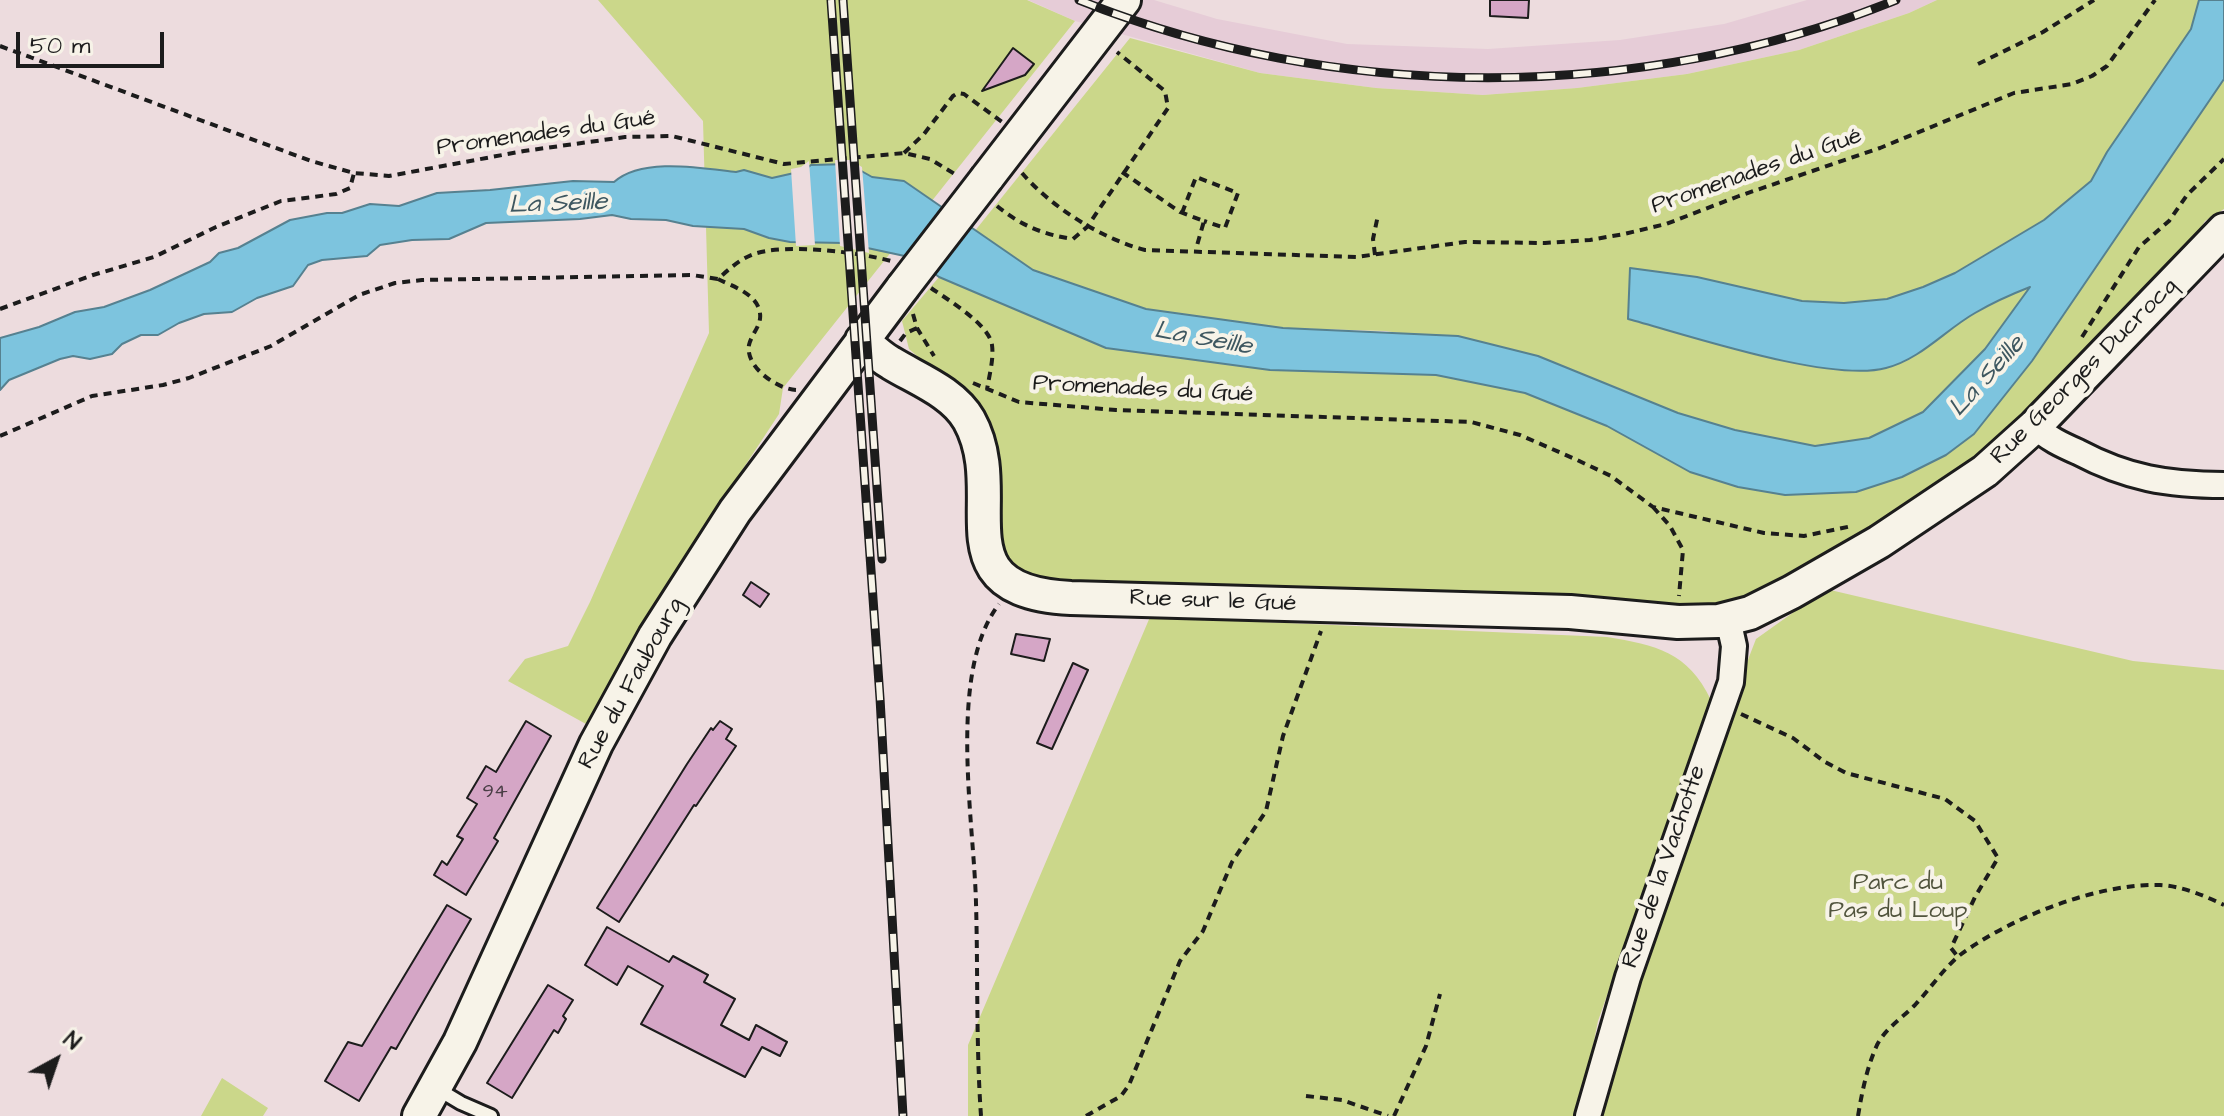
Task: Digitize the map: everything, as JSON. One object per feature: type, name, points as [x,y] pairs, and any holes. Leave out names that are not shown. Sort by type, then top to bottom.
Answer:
[{"type":"street","name":"Rue du Faubourg","points":[[419,1116],[501,956],[596,744],[655,636],[735,511],[862,340],[1124,0]]},
{"type":"street","name":"Rue Georges Ducrocq","points":[[1728,619],[1770,604],[1879,542],[1985,471],[2035,426],[2224,230]]},
{"type":"street","points":[[862,340],[890,363],[943,394],[968,418],[980,456],[986,551],[996,570],[1013,587]]},
{"type":"street","points":[[2035,426],[2045,436],[2110,469],[2149,480],[2224,485]]},
{"type":"street","name":"Rue sur le Gué","points":[[1013,587],[1035,595],[1071,598],[1570,612],[1678,622],[1728,619]]},
{"type":"street","name":"Rue de la Vachotte","points":[[1588,1116],[1632,963],[1731,682],[1734,658],[1728,619]]},
{"type":"lane","points":[[436,1088],[491,1116]]},
{"type":"path","points":[[1978,64],[2043,32],[2094,0]]},
{"type":"path","name":"Promenades du Gué","points":[[1018,168],[1028,180],[1087,227],[1123,244],[1145,250],[1356,257],[1465,242],[1590,240],[1666,224],[1880,148],[2014,93],[2072,84],[2092,76],[2107,66],[2155,0]]},
{"type":"path","name":"Promenades du Gué","points":[[0,46],[311,161],[354,173],[389,176],[524,151],[625,137],[672,136],[784,164],[904,153],[930,159],[980,186],[1014,220],[1049,236],[1073,239],[1087,227]]},
{"type":"path","points":[[1087,227],[1168,108],[1169,99],[1155,81],[1114,51]]},
{"type":"path","points":[[904,153],[958,93],[964,94],[1020,135]]},
{"type":"path","points":[[2081,340],[2139,247],[2169,221],[2187,195],[2224,159]]},
{"type":"path","points":[[1122,172],[1182,213],[1225,228],[1238,193],[1196,177],[1182,213]]},
{"type":"path","points":[[0,309],[93,275],[154,257],[216,227],[281,201],[336,194],[350,188],[354,173]]},
{"type":"path","points":[[1375,255],[1373,239],[1378,215]]},
{"type":"path","points":[[1196,250],[1204,221]]},
{"type":"path","points":[[718,279],[742,259],[755,253],[833,251],[963,311],[989,336],[992,352],[987,390]]},
{"type":"path","points":[[0,436],[92,396],[163,385],[246,357],[292,336],[359,295],[395,283],[422,280],[692,275],[718,279],[746,294],[759,307],[760,321],[749,352],[774,384],[794,390],[829,385]]},
{"type":"path","points":[[905,284],[902,303],[906,300],[912,309],[917,328],[941,364]]},
{"type":"path","name":"Promenades du Gué","points":[[962,378],[1019,402],[1116,410],[1471,422],[1520,435],[1575,459],[1611,476],[1653,507],[1764,533],[1804,536],[1859,524]]},
{"type":"path","points":[[1653,507],[1670,526],[1683,550],[1678,622]]},
{"type":"path","points":[[981,1116],[976,899],[967,735],[972,678],[984,626],[1013,587]]},
{"type":"path","points":[[1086,1116],[1121,1096],[1129,1085],[1180,961],[1203,931],[1232,862],[1266,811],[1283,736],[1320,635],[1327,605]]},
{"type":"path","points":[[1722,704],[1751,721],[1793,738],[1846,773],[1945,799],[1975,821],[1998,858],[1951,948],[1958,957]]},
{"type":"path","points":[[1858,1116],[1862,1089],[1878,1044],[1958,957],[2016,922],[2076,899],[2117,889],[2161,885],[2200,894],[2224,905]]},
{"type":"path","points":[[1306,1096],[1342,1100],[1391,1116],[1426,1046],[1440,994]]},
{"type":"shaded area","points":[[1028,0],[1154,0],[1217,19],[1347,44],[1488,49],[1620,40],[1724,24],[1807,0],[1937,0],[1909,13],[1799,50],[1687,74],[1577,88],[1483,95],[1376,88],[1260,73],[1075,21]]},
{"type":"green space","points":[[598,0],[1027,0],[1075,21],[783,388],[779,414],[643,621],[586,724],[508,681],[525,659],[568,646],[709,333],[703,121]]},
{"type":"green space","points":[[1937,0],[2200,0],[2191,29],[2107,152],[2032,286],[1985,349],[1923,412],[1869,438],[1815,446],[1735,430],[1678,413],[1538,356],[1386,331],[1283,328],[1146,309],[1033,270],[974,232],[1130,38],[1260,73],[1376,88],[1483,95],[1577,88],[1687,74],[1799,50],[1909,13]]},
{"type":"green space","points":[[2224,79],[2224,209],[2205,221],[2190,246],[2065,383],[1917,511],[1739,607],[1693,615],[1036,586],[1012,574],[941,377],[909,349],[902,321],[939,277],[1106,348],[1270,370],[1436,375],[1525,393],[1607,426],[1690,472],[1738,487],[1785,495],[2032,361]]},
{"type":"green space","name":"Parc du Pas du Loup","points":[[1826,589],[2133,661],[2224,670],[2224,1116],[1598,1116],[1706,768],[1756,639]]},
{"type":"green space","points":[[1150,617],[1607,637],[1655,648],[1681,661],[1692,671],[1711,700],[1598,1021],[1579,1116],[968,1116],[968,1045]]},
{"type":"green space","points":[[222,1078],[268,1108],[263,1116],[201,1116]]},
{"type":"water","name":"La Seille","points":[[2199,0],[2224,0],[2224,79],[2032,361],[1974,434],[1946,455],[1902,477],[1856,492],[1785,495],[1738,487],[1690,472],[1607,426],[1525,393],[1436,375],[1270,370],[1106,348],[939,277],[914,258],[844,243],[790,242],[744,229],[612,215],[486,223],[449,239],[380,245],[367,256],[322,260],[308,265],[293,286],[257,298],[232,312],[204,314],[158,335],[141,335],[122,344],[112,354],[90,359],[73,356],[60,359],[9,380],[0,390],[0,338],[150,290],[290,220],[342,213],[370,204],[399,206],[437,193],[573,181],[614,182],[640,169],[656,167],[744,170],[772,178],[803,171],[811,165],[849,164],[872,177],[904,181],[1033,270],[1146,309],[1283,328],[1458,336],[1538,356],[1678,413],[1735,430],[1815,446],[1869,438],[1923,412],[1985,349],[2030,287],[1975,313],[1899,364],[1861,371],[1830,369],[1758,355],[1628,319],[1630,268],[1697,277],[1802,301],[1844,303],[1887,299],[1955,273],[2044,220],[2091,181],[2107,152],[2191,29]]},
{"type":"pier","points":[[835,160],[850,160],[862,167],[869,253],[840,246]]},
{"type":"pier","points":[[809,161],[815,245],[796,246],[791,169]]},
{"type":"building","points":[[1490,0],[1529,0],[1528,18],[1490,16]]},
{"type":"building","points":[[1013,48],[1034,64],[1025,75],[982,91]]},
{"type":"building","points":[[751,582],[769,594],[760,607],[743,595]]},
{"type":"building","points":[[1016,634],[1050,639],[1044,661],[1011,654]]},
{"type":"building","points":[[1073,663],[1088,670],[1052,749],[1037,743]]},
{"type":"building","points":[[526,721],[551,736],[494,838],[498,841],[466,895],[434,875],[442,861],[447,865],[463,839],[457,836],[477,804],[467,798],[486,766],[496,772]]},
{"type":"building","points":[[720,721],[732,729],[726,739],[736,746],[619,922],[597,908],[687,764],[711,728],[713,730]]},
{"type":"building","points":[[447,905],[471,919],[396,1049],[391,1047],[359,1101],[325,1081],[348,1042],[362,1046]]},
{"type":"building","points":[[607,927],[669,962],[673,956],[708,975],[704,982],[735,999],[721,1025],[749,1040],[756,1025],[787,1042],[780,1056],[762,1047],[745,1077],[641,1024],[663,986],[628,966],[617,985],[585,965]]},
{"type":"building","points":[[548,985],[573,1000],[563,1016],[566,1019],[558,1033],[554,1030],[512,1098],[487,1083]]},
{"type":"railway","points":[[831,0],[880,698],[903,1116]]},
{"type":"railway","points":[[843,0],[882,559]]},
{"type":"railway","points":[[1079,0],[1177,34],[1279,58],[1383,73],[1488,78],[1592,73],[1696,58],[1798,34],[1896,0]]}]
